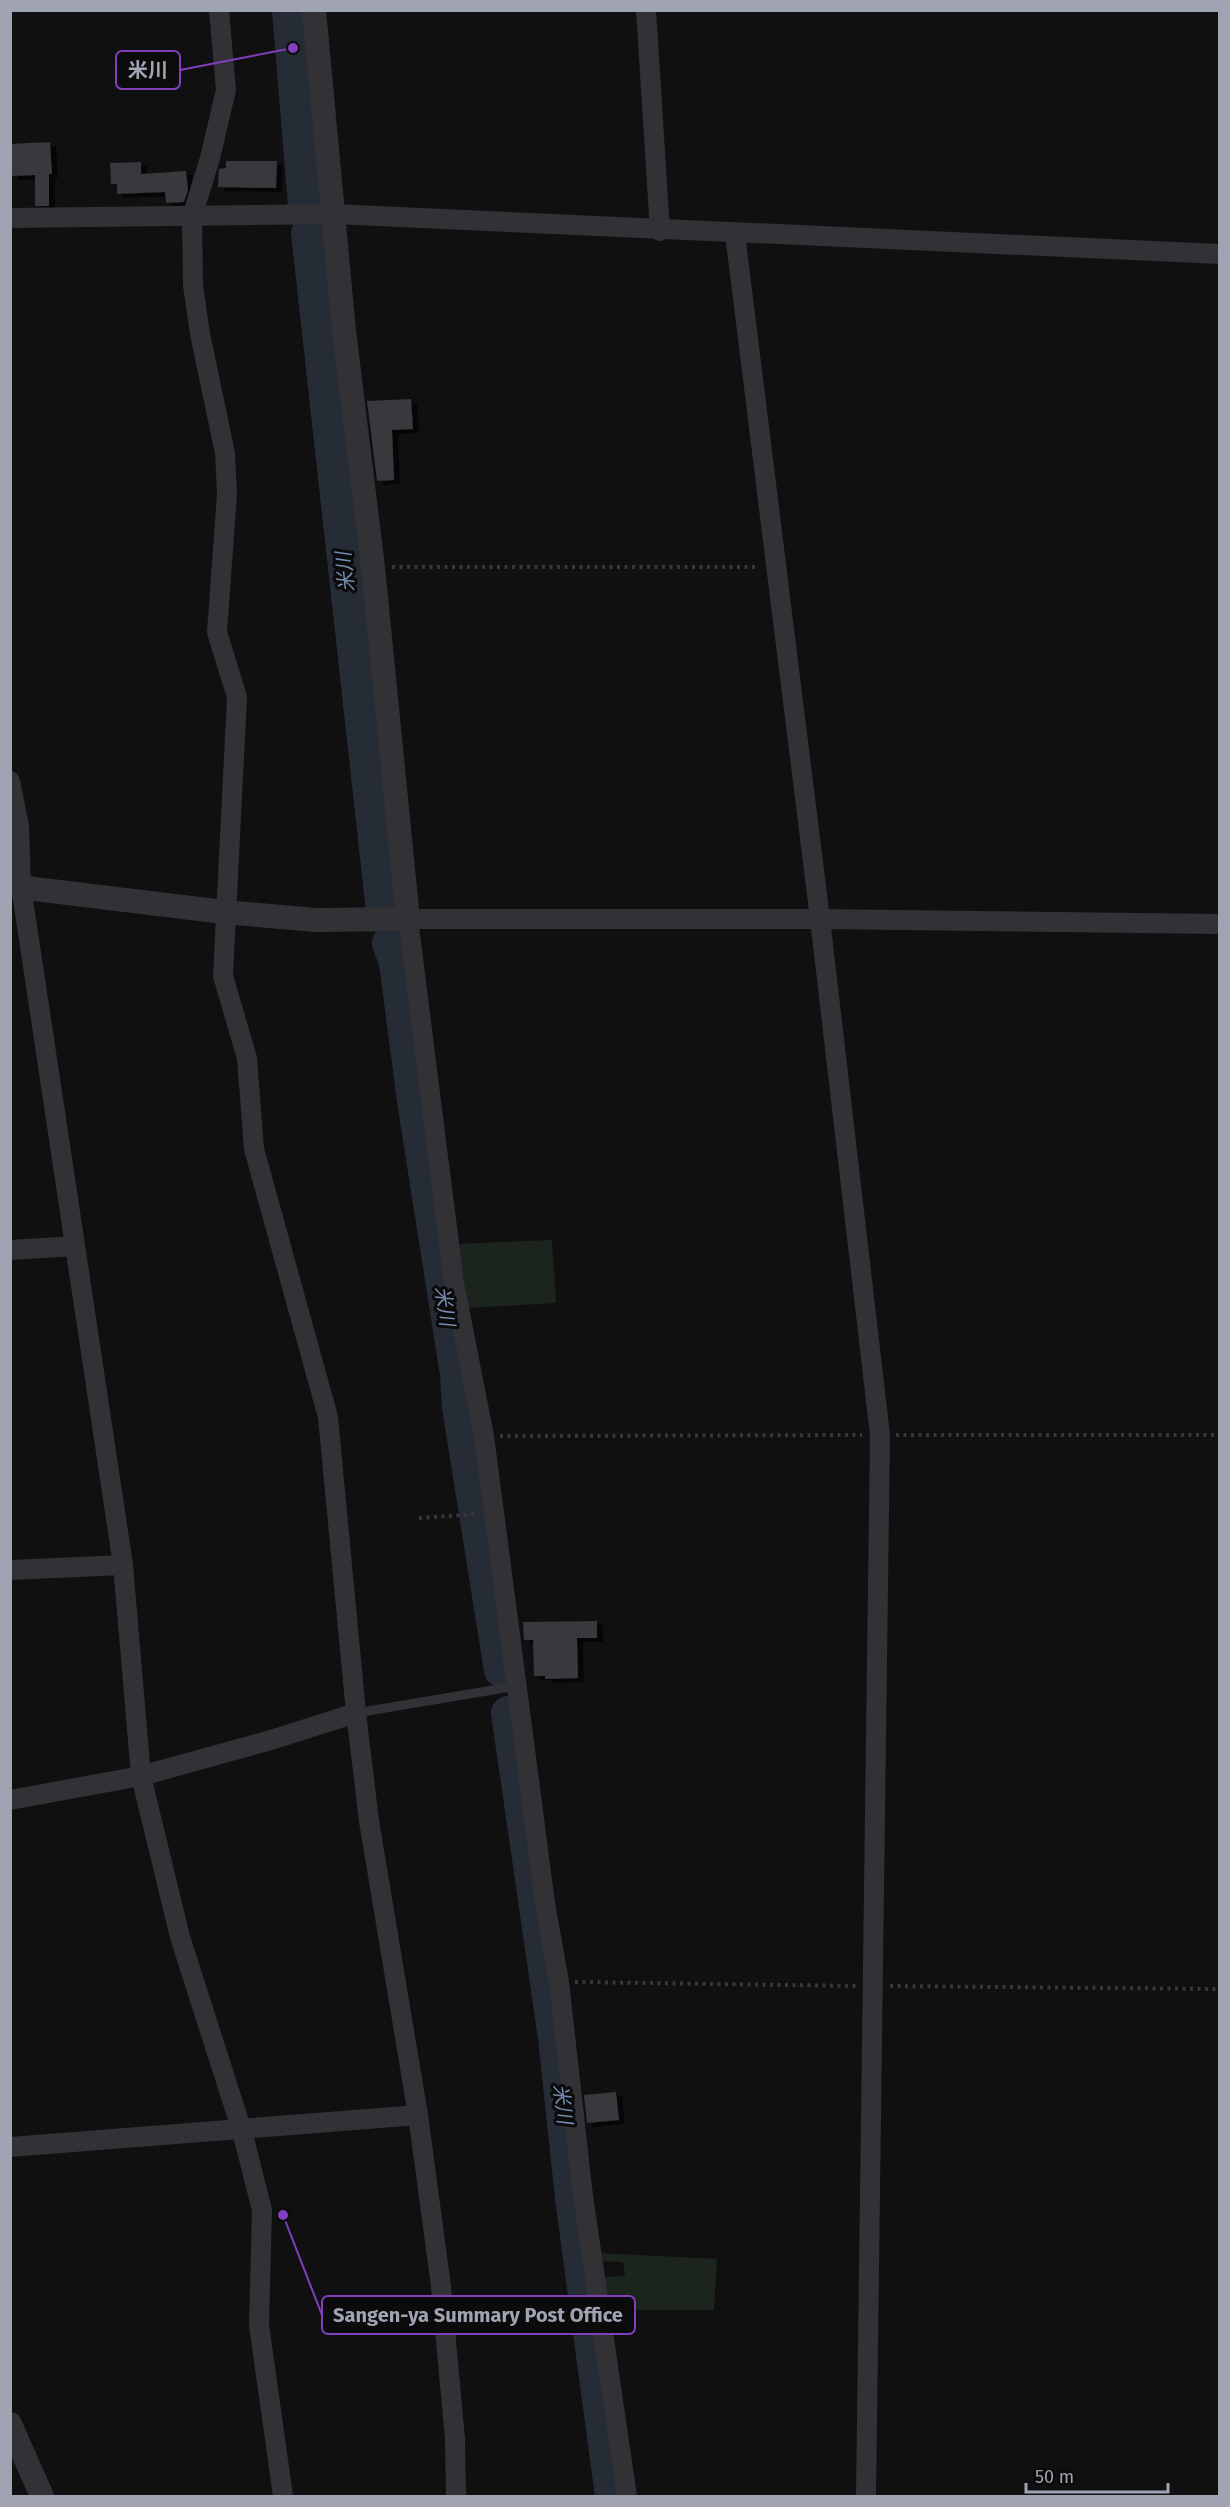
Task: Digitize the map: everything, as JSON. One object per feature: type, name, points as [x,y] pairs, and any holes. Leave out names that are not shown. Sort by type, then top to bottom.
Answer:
[{"type":"street","points":[[219,10],[226,90],[210,158],[192,217],[193,285],[200,334],[225,453],[227,493],[217,632],[237,698],[224,912],[223,976],[247,1058],[255,1149],[328,1417],[356,1713],[369,1821],[418,2115],[442,2298],[455,2439],[456,2496]]},
{"type":"street","points":[[314,10],[344,331],[373,567],[408,919],[454,1284],[484,1436],[545,1903],[559,1982],[583,2196],[627,2496]]},
{"type":"street","points":[[646,10],[660,231]]},
{"type":"street","points":[[10,218],[333,214],[660,231],[1220,254]]},
{"type":"street","points":[[735,234],[820,919],[880,1435],[867,2496]]},
{"type":"street","points":[[10,781],[20,826],[16,886],[75,1246],[123,1565],[141,1776],[180,1937],[242,2131],[262,2210],[259,2325],[283,2496]]},
{"type":"street","points":[[16,886],[224,912],[316,920],[820,919],[1220,924]]},
{"type":"street","points":[[10,1250],[75,1246]]},
{"type":"street","points":[[10,1570],[123,1565]]},
{"type":"street","points":[[10,1800],[141,1776],[271,1740],[356,1713]]},
{"type":"street","points":[[10,2147],[242,2131],[418,2115]]},
{"type":"street","points":[[10,2424],[42,2496]]},
{"type":"lane","points":[[356,1713],[517,1686]]},
{"type":"path","points":[[373,567],[777,567]]},
{"type":"path","points":[[484,1436],[1220,1436]]},
{"type":"path","points":[[419,1518],[472,1514]]},
{"type":"path","points":[[559,1982],[1220,1989]]},
{"type":"shaded area","points":[[552,1240],[556,1303],[468,1308],[458,1244]]},
{"type":"shaded area","points":[[599,2253],[717,2259],[714,2310],[609,2310],[604,2277],[625,2276],[623,2262],[601,2261]]},
{"type":"building","points":[[50,142],[52,174],[49,174],[49,206],[35,206],[35,175],[12,176],[10,144]]},
{"type":"building","points":[[226,161],[277,161],[276,188],[218,187],[219,169],[226,168]]},
{"type":"building","points":[[141,162],[141,174],[186,171],[188,190],[184,202],[166,203],[165,192],[117,194],[117,184],[111,184],[110,163]]},
{"type":"building","points":[[411,399],[413,429],[392,430],[394,480],[377,481],[367,401]]},
{"type":"building","points":[[597,1621],[597,1638],[577,1638],[578,1678],[545,1679],[545,1676],[534,1676],[533,1640],[524,1640],[523,1622]]},
{"type":"building","points":[[616,2092],[619,2120],[587,2123],[584,2095]]},
{"type":"waterway","name":"米川","points":[[289,10],[305,206]]},
{"type":"waterway","name":"米川","points":[[308,233],[383,911]]},
{"type":"waterway","name":"米川","points":[[389,943],[396,963],[414,1101],[457,1374],[459,1407],[501,1670]]},
{"type":"waterway","name":"米川","points":[[508,1713],[555,2038],[572,2198],[612,2496]]},
{"type":"place","name":"米川","points":[[293,48]]},
{"type":"place","name":"Sangen-ya Summary Post Office","points":[[283,2215]]}]
